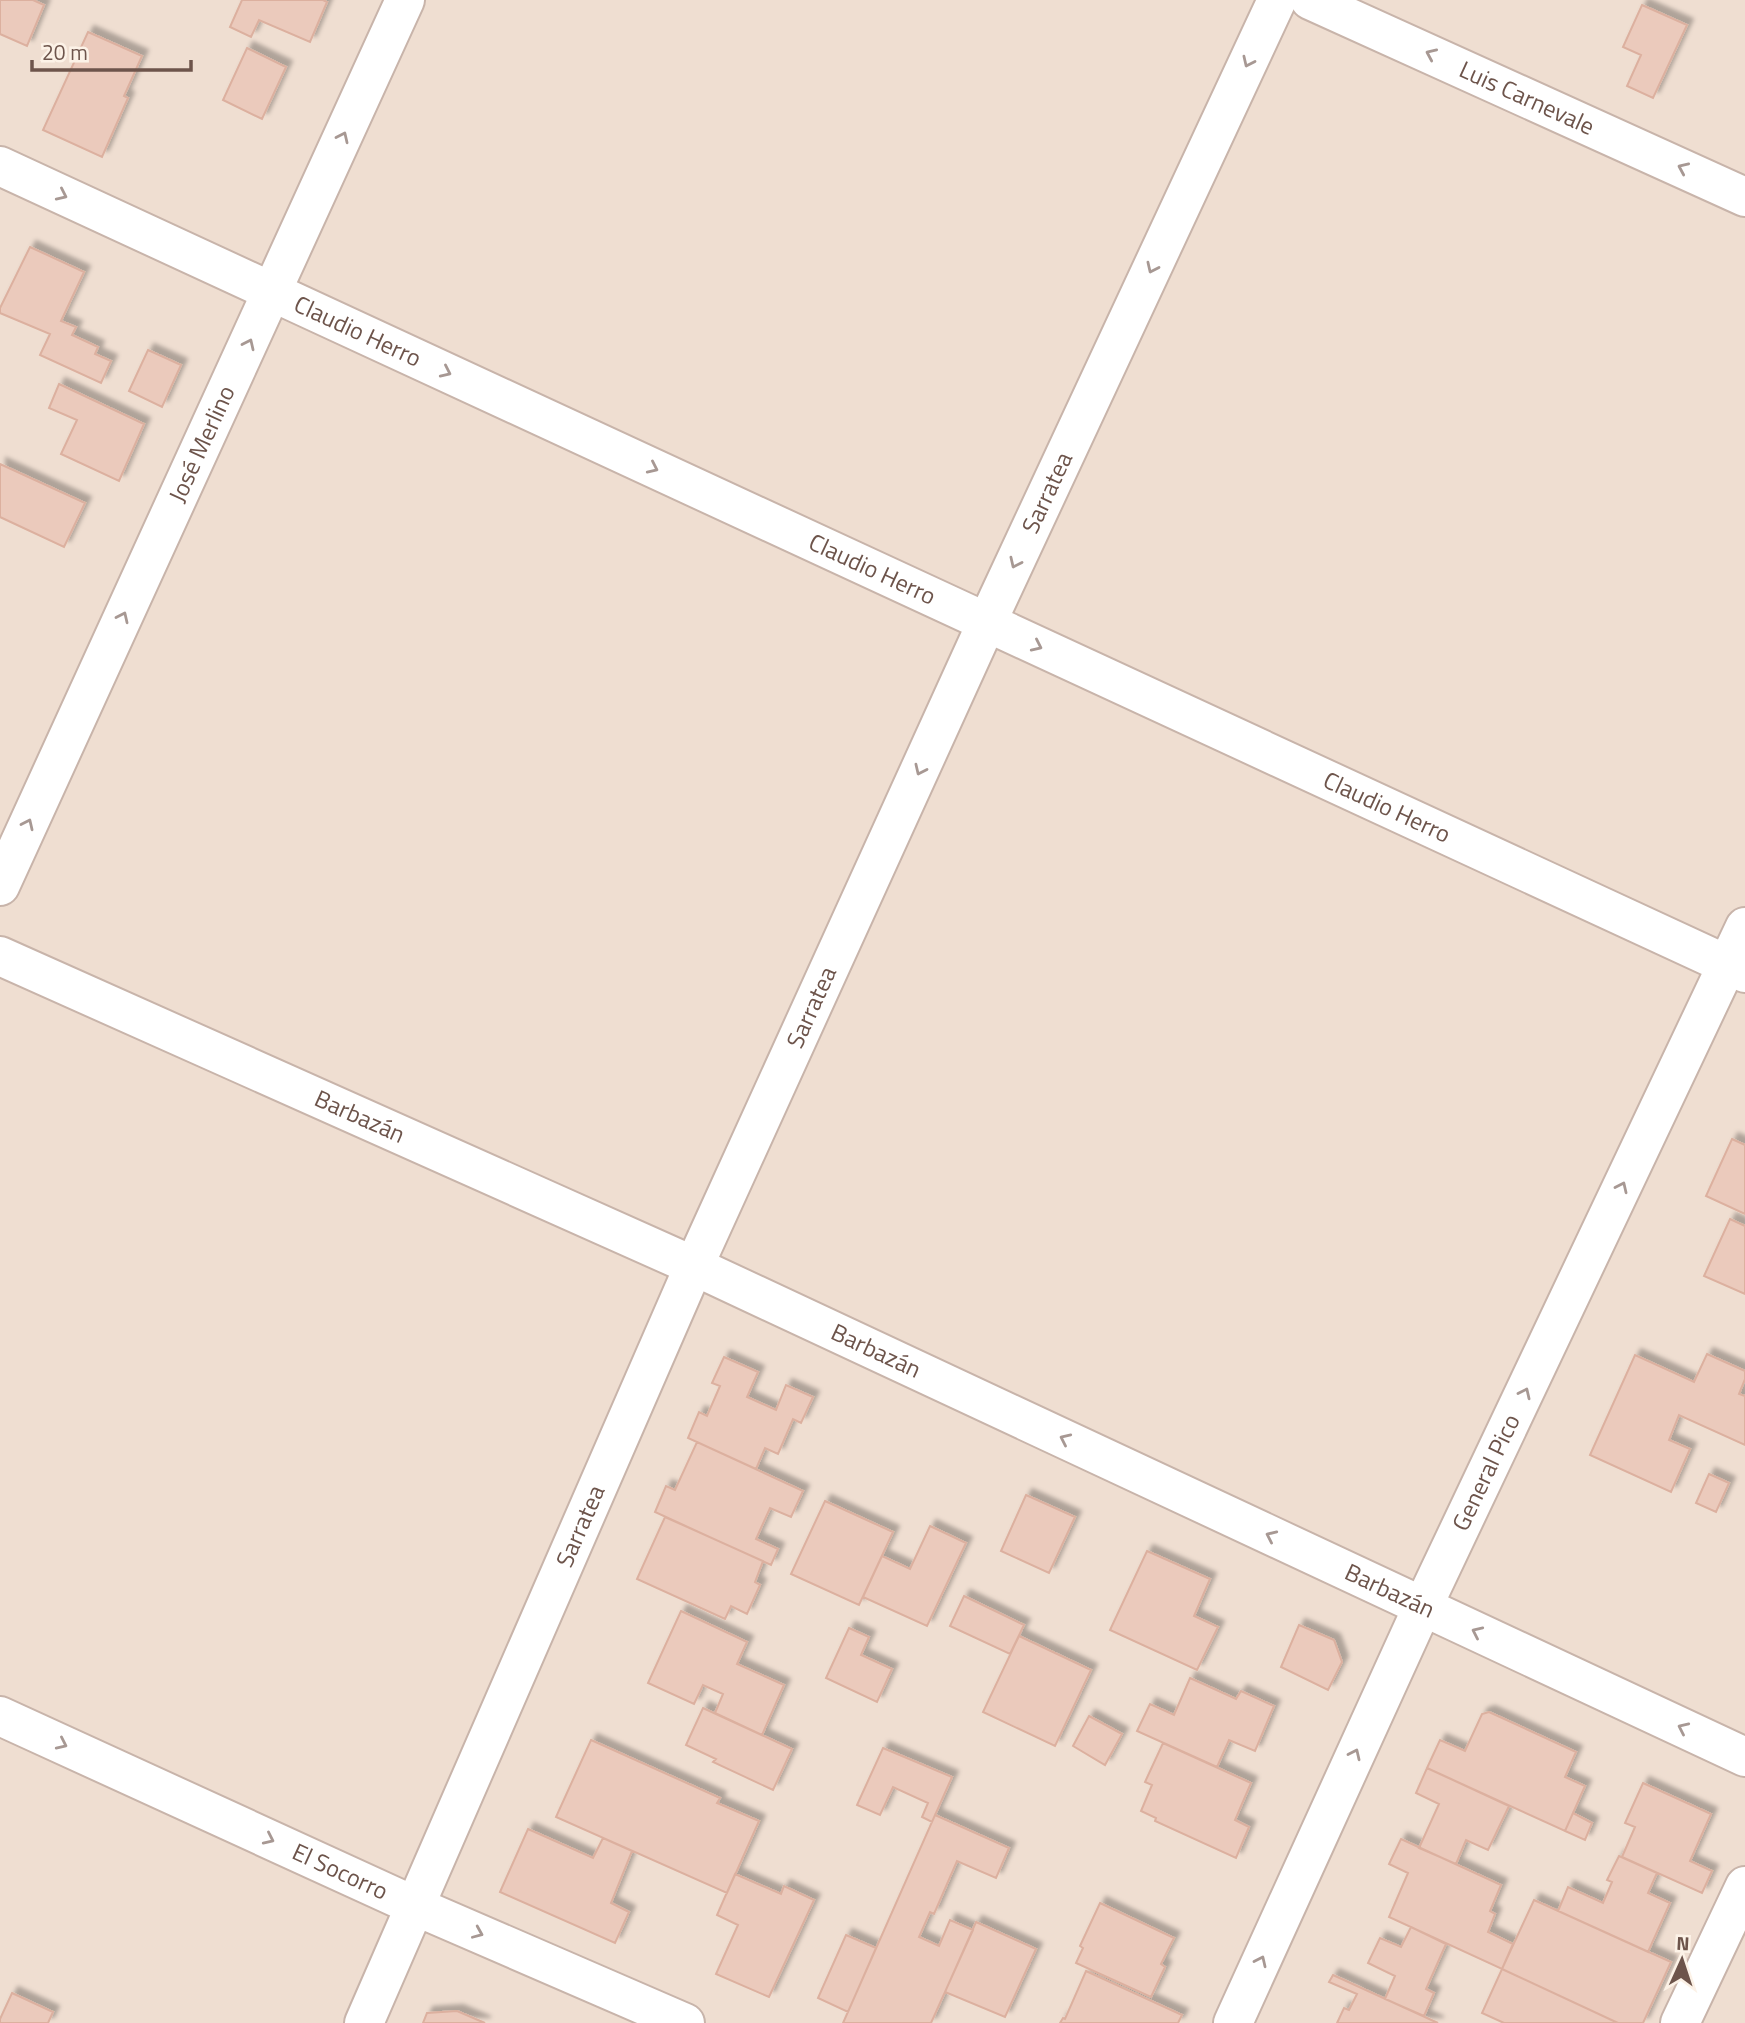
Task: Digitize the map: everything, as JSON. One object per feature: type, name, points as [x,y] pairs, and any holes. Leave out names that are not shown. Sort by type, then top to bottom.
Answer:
[{"type":"street","name":"José Merlino","points":[[0,886],[405,0]]},
{"type":"street","name":"Sarratea","points":[[364,2023],[694,1266],[987,622],[1277,0]]},
{"type":"street","name":"Luis Carnevale","points":[[1310,0],[1745,197]]},
{"type":"street","name":"Claudio Herro","points":[[0,166],[1737,969]]},
{"type":"street","name":"General Pico","points":[[1233,2023],[1423,1606],[1737,969],[1745,926]]},
{"type":"street","name":"Barbazán","points":[[0,957],[694,1266],[1745,1757]]},
{"type":"street","name":"El Socorro","points":[[0,1716],[415,1906],[685,2023]]},
{"type":"street","points":[[1680,2023],[1745,1886]]},
{"type":"shaded area","points":[[0,0],[1745,0],[1745,2023],[0,2023]]},
{"type":"building","points":[[0,0],[33,0],[44,5],[27,46],[0,34]]},
{"type":"building","points":[[242,0],[327,2],[310,42],[259,20],[251,37],[230,27]]},
{"type":"building","points":[[1642,5],[1687,25],[1653,98],[1627,86],[1641,55],[1623,47]]},
{"type":"building","points":[[88,32],[142,56],[124,96],[128,98],[102,157],[43,130]]},
{"type":"building","points":[[247,48],[286,67],[262,119],[223,100]]},
{"type":"building","points":[[30,247],[84,272],[61,321],[76,327],[72,335],[98,347],[95,354],[111,361],[101,383],[40,355],[50,334],[0,313]]},
{"type":"building","points":[[148,350],[181,365],[162,407],[129,391]]},
{"type":"building","points":[[59,384],[144,424],[119,481],[61,454],[77,420],[49,408]]},
{"type":"building","points":[[0,464],[85,503],[64,547],[0,517]]},
{"type":"building","points":[[1732,1139],[1745,1145],[1745,1214],[1706,1196]]},
{"type":"building","points":[[1730,1219],[1745,1226],[1745,1294],[1704,1276]]},
{"type":"building","points":[[1707,1354],[1745,1371],[1739,1394],[1745,1396],[1745,1445],[1679,1415],[1669,1440],[1690,1449],[1671,1492],[1590,1455],[1635,1355],[1694,1382]]},
{"type":"building","points":[[724,1357],[758,1372],[747,1397],[776,1410],[786,1385],[813,1397],[801,1423],[793,1419],[778,1454],[765,1448],[756,1469],[688,1438],[699,1412],[707,1416],[720,1386],[712,1383]]},
{"type":"building","points":[[697,1442],[803,1491],[791,1517],[770,1508],[756,1539],[778,1549],[771,1565],[655,1512],[666,1486],[675,1490]]},
{"type":"building","points":[[1709,1474],[1729,1483],[1716,1512],[1696,1503]]},
{"type":"building","points":[[1026,1495],[1075,1517],[1049,1573],[1001,1551]]},
{"type":"building","points":[[825,1501],[893,1532],[859,1605],[791,1574]]},
{"type":"building","points":[[665,1517],[763,1561],[755,1582],[760,1585],[747,1614],[731,1606],[725,1619],[637,1579]]},
{"type":"building","points":[[930,1526],[966,1543],[927,1626],[863,1597],[882,1556],[910,1569]]},
{"type":"building","points":[[1147,1551],[1210,1579],[1194,1616],[1218,1627],[1197,1670],[1110,1630]]},
{"type":"building","points":[[964,1596],[1024,1625],[1010,1654],[950,1626]]},
{"type":"building","points":[[681,1611],[747,1642],[737,1664],[784,1685],[762,1735],[715,1713],[723,1694],[703,1685],[694,1704],[648,1683]]},
{"type":"building","points":[[1299,1625],[1334,1640],[1342,1662],[1328,1690],[1281,1667]]},
{"type":"building","points":[[849,1628],[869,1637],[861,1655],[892,1669],[877,1702],[826,1678]]},
{"type":"building","points":[[1019,1636],[1091,1670],[1055,1746],[983,1712]]},
{"type":"building","points":[[1190,1678],[1236,1699],[1241,1691],[1274,1706],[1255,1751],[1229,1740],[1217,1767],[1137,1731],[1150,1704],[1174,1715]]},
{"type":"building","points":[[703,1708],[792,1749],[773,1790],[713,1762],[716,1759],[686,1745]]},
{"type":"building","points":[[1489,1712],[1576,1752],[1565,1777],[1585,1786],[1565,1831],[1427,1768],[1440,1740],[1465,1751],[1482,1714]]},
{"type":"building","points":[[1089,1716],[1122,1734],[1105,1765],[1073,1746]]},
{"type":"building","points":[[591,1740],[720,1798],[717,1803],[759,1821],[727,1893],[556,1817]]},
{"type":"building","points":[[1163,1743],[1251,1783],[1235,1820],[1249,1827],[1236,1858],[1155,1821],[1156,1818],[1141,1811],[1152,1785],[1145,1782]]},
{"type":"building","points":[[883,1748],[952,1777],[932,1822],[922,1817],[928,1803],[893,1787],[880,1815],[857,1805]]},
{"type":"building","points":[[1427,1768],[1509,1806],[1488,1850],[1466,1840],[1456,1864],[1419,1848],[1439,1804],[1416,1793]]},
{"type":"building","points":[[1643,1783],[1711,1814],[1690,1861],[1712,1871],[1702,1893],[1622,1857],[1635,1827],[1625,1823]]},
{"type":"building","points":[[1573,1813],[1592,1823],[1585,1840],[1565,1831]]},
{"type":"building","points":[[935,1815],[1009,1848],[996,1878],[957,1861],[934,1914],[930,1912],[919,1937],[939,1946],[950,1920],[973,1930],[931,2023],[843,2023]]},
{"type":"building","points":[[528,1829],[593,1858],[603,1838],[632,1851],[611,1903],[629,1912],[615,1943],[500,1892]]},
{"type":"building","points":[[1401,1839],[1501,1885],[1490,1911],[1495,1914],[1488,1932],[1513,1944],[1502,1969],[1389,1917],[1408,1873],[1389,1864]]},
{"type":"building","points":[[1619,1856],[1657,1873],[1648,1893],[1670,1903],[1648,1952],[1558,1911],[1568,1887],[1603,1903],[1612,1882],[1607,1880]]},
{"type":"building","points":[[735,1874],[781,1894],[784,1886],[814,1900],[769,1997],[716,1974],[738,1925],[717,1915]]},
{"type":"building","points":[[1534,1900],[1671,1962],[1643,2023],[1618,2023],[1502,1969]]},
{"type":"building","points":[[1100,1903],[1174,1938],[1161,1964],[1165,1967],[1151,1997],[1076,1963],[1083,1948],[1080,1946]]},
{"type":"building","points":[[976,1922],[1036,1949],[1005,2017],[945,1992]]},
{"type":"building","points":[[1411,1927],[1446,1944],[1426,1989],[1434,1993],[1424,2016],[1385,1999],[1395,1976],[1368,1963],[1380,1938],[1401,1947]]},
{"type":"building","points":[[846,1935],[876,1948],[848,2012],[818,1998]]},
{"type":"building","points":[[1502,1969],[1618,2023],[1504,2023],[1482,2013]]},
{"type":"building","points":[[1086,1971],[1182,2015],[1178,2023],[1060,2023],[1065,2019]]},
{"type":"building","points":[[1333,1975],[1438,2023],[1337,2023],[1344,2008],[1349,2010],[1357,1994],[1329,1982]]},
{"type":"building","points":[[12,1993],[53,2012],[48,2023],[0,2023]]},
{"type":"building","points":[[457,2011],[485,2023],[423,2023],[427,2013]]}]
